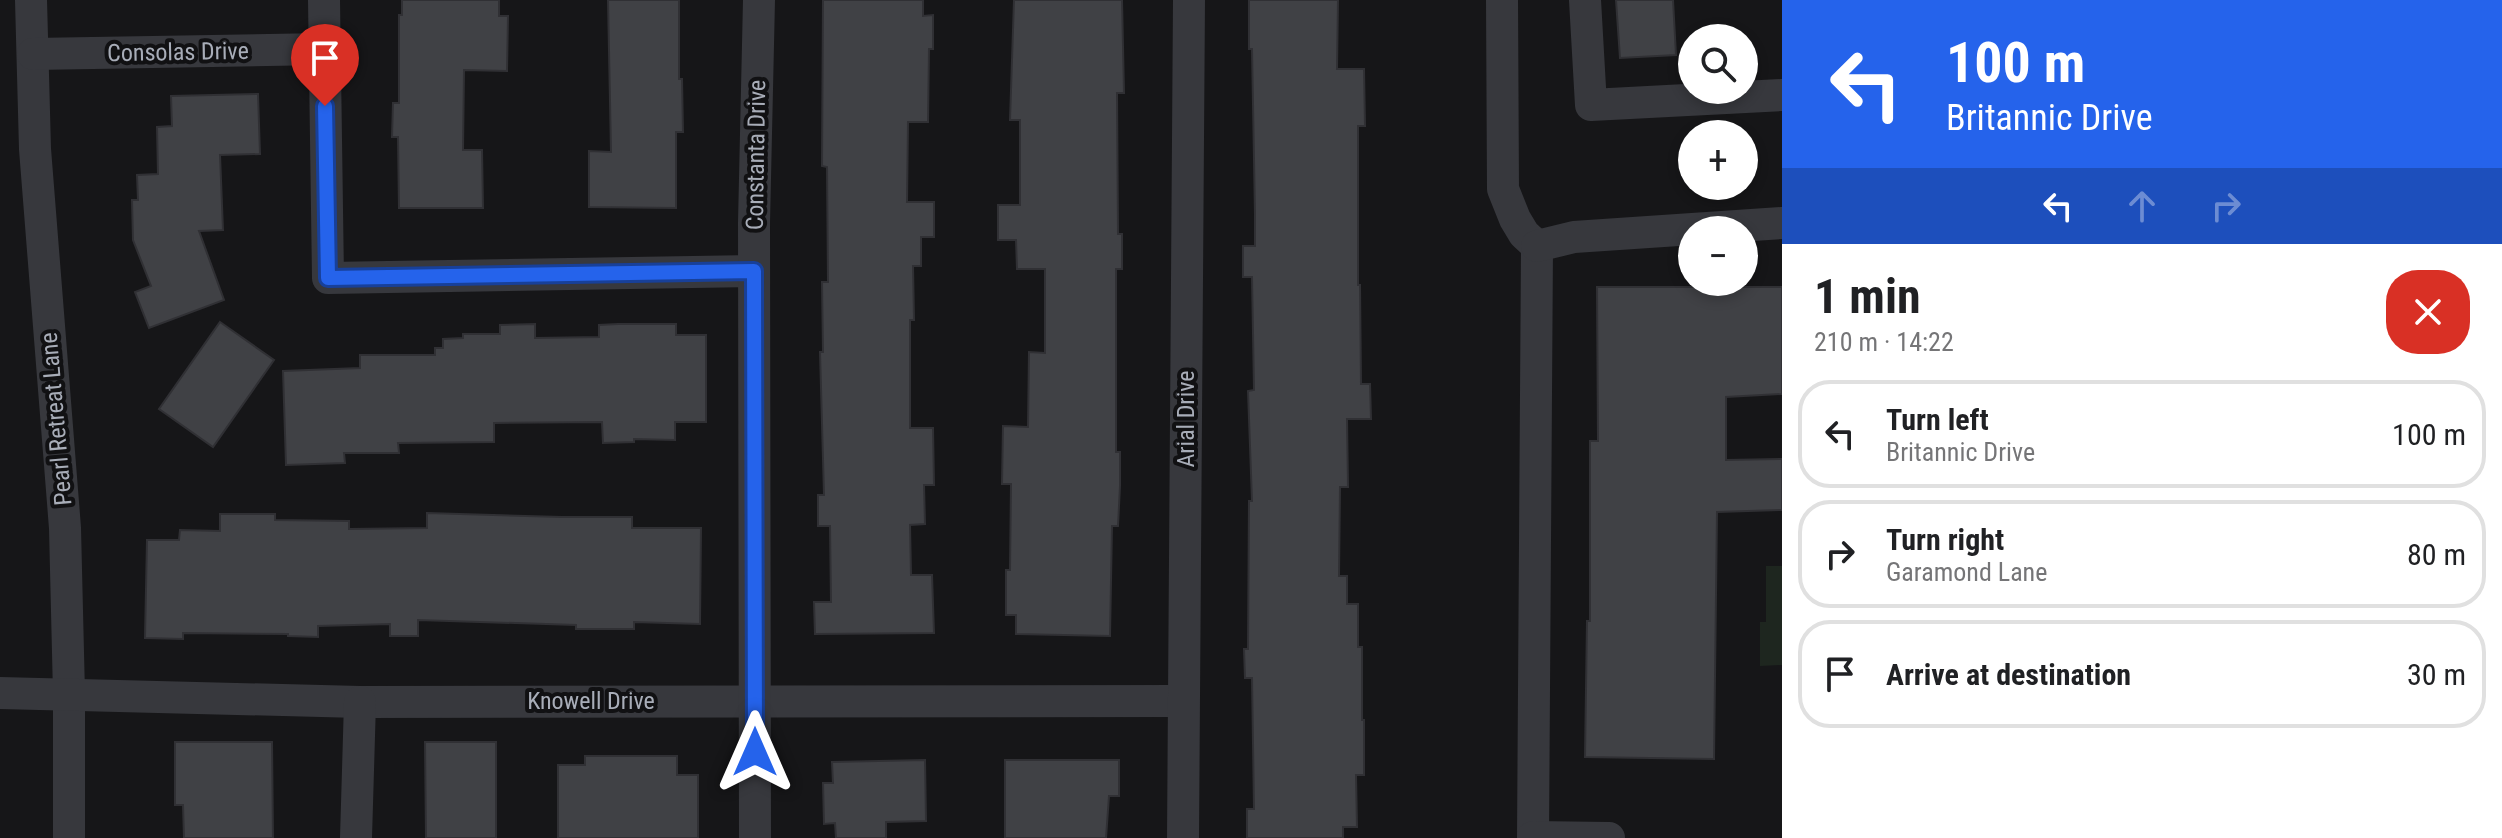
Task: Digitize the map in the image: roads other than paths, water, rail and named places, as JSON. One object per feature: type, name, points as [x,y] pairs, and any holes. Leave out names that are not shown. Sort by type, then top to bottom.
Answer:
[{"type":"street","name":"Pearl Retreat Lane","points":[[31,0],[35,149],[65,528],[69,838]]},
{"type":"street","points":[[324,0],[328,278],[754,271]]},
{"type":"street","name":"Constanta Drive","points":[[755,838],[754,271],[759,0]]},
{"type":"street","name":"Arial Drive","points":[[1183,838],[1189,0]]},
{"type":"street","points":[[1502,0],[1503,189],[1515,219],[1524,234],[1537,246],[1533,837],[1609,838]]},
{"type":"street","points":[[1585,0],[1591,105],[1782,95]]},
{"type":"street","name":"Consolas Drive","points":[[33,54],[324,49]]},
{"type":"street","points":[[1537,246],[1574,237],[1782,223]]},
{"type":"street","name":"Knowell Drive","points":[[0,693],[360,702],[1183,701]]},
{"type":"street","points":[[356,838],[360,702]]}]
